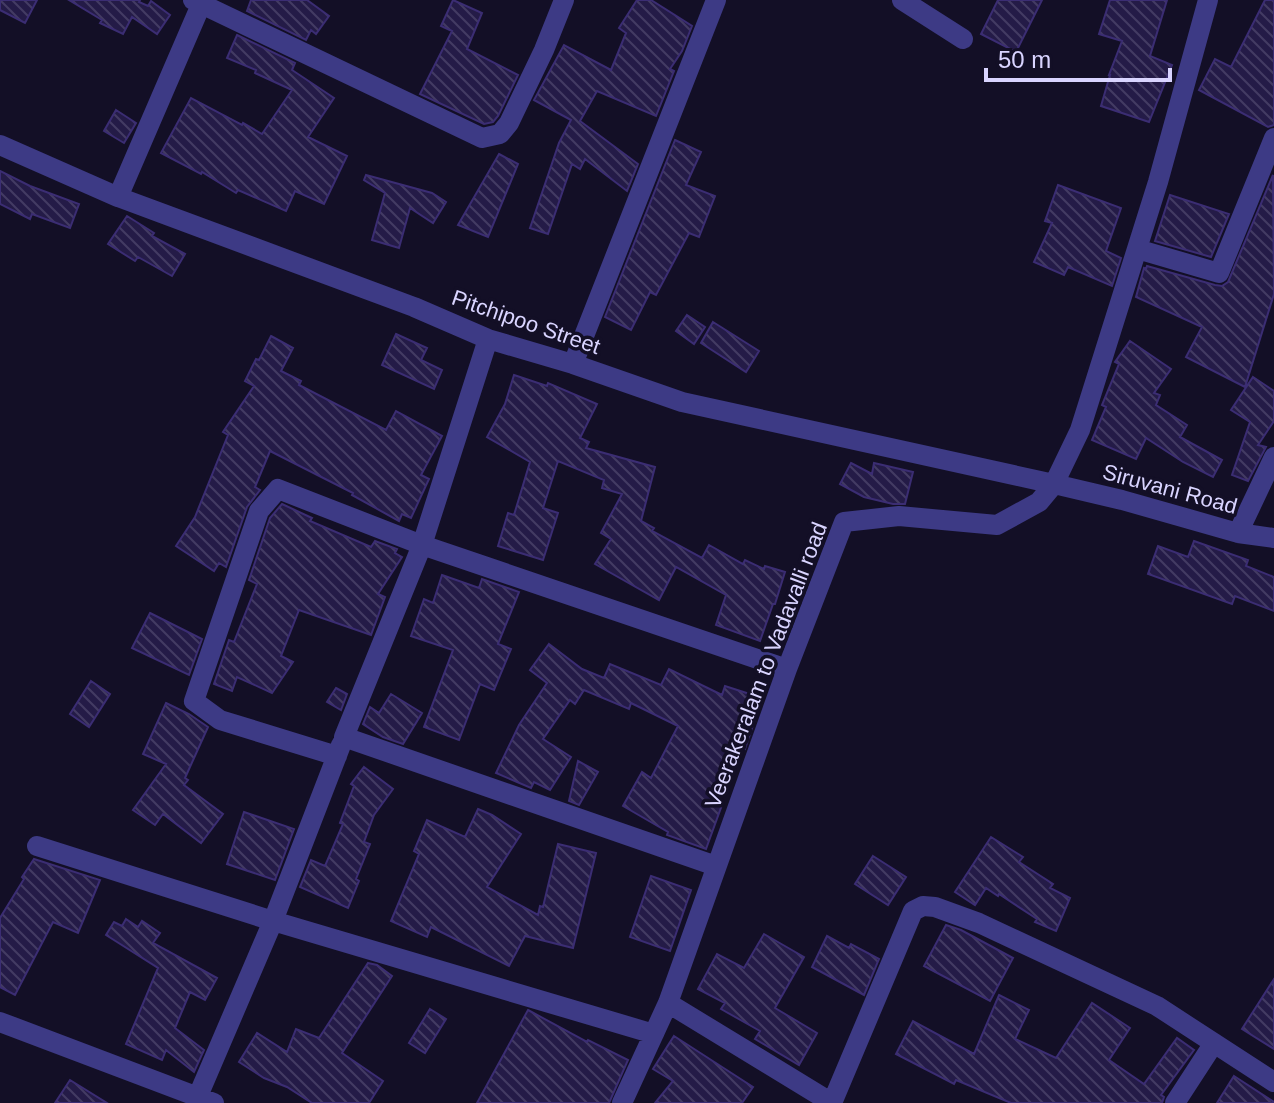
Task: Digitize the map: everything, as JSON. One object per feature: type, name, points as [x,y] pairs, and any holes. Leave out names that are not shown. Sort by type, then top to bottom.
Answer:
[{"type":"street","points":[[118,197],[199,1],[482,138],[500,134],[509,123],[564,0]]},
{"type":"street","points":[[573,364],[716,0]]},
{"type":"street","points":[[902,0],[963,39]]},
{"type":"street","name":"Veerakeralam to Vadavalli road","points":[[622,1103],[668,1003],[787,669],[844,522],[899,516],[997,525],[1039,502],[1054,484],[1080,430],[1183,95],[1208,0]]},
{"type":"street","points":[[1137,249],[1219,273],[1274,138]]},
{"type":"street","name":"Pitchipoo Street","points":[[0,145],[118,197],[414,307],[488,339],[573,364],[682,402],[1054,484]]},
{"type":"street","points":[[0,1022],[202,1101],[422,545],[488,339]]},
{"type":"street","points":[[1238,533],[1274,457]]},
{"type":"street","name":"Siruvani Road","points":[[1054,484],[1238,533],[1274,538]]},
{"type":"street","points":[[716,866],[340,747],[220,720],[194,701],[259,511],[278,489],[422,545],[787,669]]},
{"type":"street","points":[[37,846],[273,921],[654,1034]]},
{"type":"street","points":[[668,1003],[832,1103],[913,911],[923,906],[935,907],[979,923],[1157,1006],[1274,1082]]},
{"type":"street","points":[[1175,1103],[1214,1043]]},
{"type":"building","points":[[0,0],[37,0],[25,23],[0,10]]},
{"type":"building","points":[[69,0],[140,0],[148,6],[151,1],[170,15],[157,34],[132,17],[123,34],[100,23],[102,20]]},
{"type":"building","points":[[251,0],[307,0],[329,16],[316,34],[311,30],[306,40],[247,11]]},
{"type":"building","points":[[453,0],[482,13],[467,49],[518,75],[493,122],[484,124],[420,94],[452,31],[441,26]]},
{"type":"building","points":[[637,0],[651,0],[692,26],[682,51],[670,69],[674,71],[656,116],[597,91],[580,121],[638,164],[627,191],[585,159],[580,169],[572,164],[548,234],[530,228],[559,143],[571,120],[534,100],[564,45],[611,70],[626,33],[619,28]]},
{"type":"building","points":[[998,0],[1042,0],[1016,52],[981,34]]},
{"type":"building","points":[[1110,0],[1167,0],[1150,56],[1172,65],[1149,122],[1101,106],[1122,41],[1099,34]]},
{"type":"building","points":[[1265,0],[1274,0],[1274,125],[1268,127],[1199,90],[1215,59],[1231,67]]},
{"type":"building","points":[[237,35],[295,63],[292,70],[334,98],[308,137],[347,156],[324,204],[295,191],[286,211],[238,190],[236,193],[202,172],[161,153],[191,98],[262,134],[292,90],[227,58]]},
{"type":"building","points":[[116,110],[136,123],[124,143],[104,131]]},
{"type":"building","points":[[675,140],[701,152],[686,185],[715,196],[699,237],[689,233],[656,295],[650,292],[631,330],[605,317]]},
{"type":"building","points":[[499,154],[518,164],[488,237],[458,225]]},
{"type":"building","points":[[0,171],[79,204],[70,228],[32,214],[30,219],[0,204]]},
{"type":"building","points":[[366,175],[432,193],[446,202],[433,223],[410,208],[399,248],[372,240],[385,193],[364,180]]},
{"type":"building","points":[[1273,175],[1274,294],[1245,387],[1186,357],[1202,327],[1136,297],[1147,266],[1215,285],[1222,286],[1228,282]]},
{"type":"building","points":[[1058,185],[1121,208],[1106,251],[1121,258],[1112,286],[1068,267],[1064,275],[1034,262],[1052,223],[1045,221]]},
{"type":"building","points":[[1170,195],[1229,214],[1211,257],[1155,241]]},
{"type":"building","points":[[127,216],[154,233],[152,236],[185,254],[172,276],[138,257],[135,261],[108,244]]},
{"type":"building","points":[[687,315],[705,327],[694,344],[676,331]]},
{"type":"building","points":[[713,322],[759,351],[746,372],[701,343]]},
{"type":"building","points":[[396,334],[427,348],[421,360],[442,370],[434,389],[382,365]]},
{"type":"building","points":[[271,336],[293,348],[281,371],[301,381],[299,385],[386,430],[396,411],[442,436],[421,475],[429,479],[411,518],[402,514],[399,521],[353,493],[270,451],[255,487],[260,490],[247,507],[226,567],[219,563],[214,571],[176,546],[195,517],[228,435],[223,432],[254,386],[245,381]]},
{"type":"building","points":[[1130,341],[1171,369],[1154,393],[1160,395],[1156,405],[1187,425],[1180,437],[1222,460],[1213,477],[1146,438],[1136,459],[1092,440],[1119,364],[1115,362]]},
{"type":"building","points":[[514,375],[547,386],[548,383],[597,404],[580,438],[589,442],[586,448],[655,467],[641,521],[654,528],[652,531],[702,558],[709,545],[743,564],[745,560],[764,569],[765,566],[785,572],[760,641],[716,625],[726,595],[676,567],[659,600],[595,564],[611,539],[601,533],[622,494],[602,488],[604,480],[558,461],[543,508],[558,513],[543,560],[498,546],[508,513],[514,515],[530,462],[487,437],[505,404]]},
{"type":"building","points":[[1253,377],[1274,391],[1274,421],[1258,445],[1266,447],[1248,481],[1232,475],[1250,422],[1231,410]]},
{"type":"building","points":[[851,463],[872,474],[874,463],[913,472],[905,504],[864,497],[840,484]]},
{"type":"building","points":[[282,504],[312,518],[310,521],[371,547],[375,541],[397,549],[395,553],[402,557],[378,594],[385,597],[371,635],[299,610],[281,656],[293,662],[272,693],[237,677],[232,691],[214,684],[229,640],[234,642],[257,584],[249,580],[270,518]]},
{"type":"building","points":[[1194,541],[1248,560],[1246,566],[1274,577],[1274,611],[1235,596],[1232,604],[1148,574],[1158,546],[1188,557]]},
{"type":"building","points":[[442,575],[479,588],[482,579],[519,592],[498,644],[511,649],[494,690],[480,684],[459,740],[424,727],[453,650],[411,636],[424,599],[433,603]]},
{"type":"building","points":[[150,613],[202,639],[189,675],[132,648]]},
{"type":"building","points":[[549,644],[582,669],[604,678],[610,664],[661,685],[669,669],[722,695],[725,686],[762,698],[745,749],[742,748],[714,799],[723,802],[706,849],[667,835],[668,832],[623,806],[642,772],[651,778],[678,726],[631,703],[629,709],[584,690],[575,704],[570,700],[543,739],[571,757],[550,790],[534,782],[531,788],[496,773],[519,725],[547,683],[530,670]]},
{"type":"building","points":[[91,681],[110,694],[89,727],[70,714]]},
{"type":"building","points":[[336,688],[347,694],[341,710],[327,702]]},
{"type":"building","points":[[391,694],[422,713],[403,744],[383,737],[363,724],[370,707],[379,713]]},
{"type":"building","points":[[166,703],[208,727],[184,785],[223,814],[201,843],[163,814],[155,825],[133,810],[166,764],[143,754]]},
{"type":"building","points":[[578,761],[598,772],[579,805],[569,801]]},
{"type":"building","points":[[364,767],[393,789],[374,815],[364,842],[370,844],[348,908],[300,887],[311,860],[325,866],[343,824],[340,823],[354,786],[351,784]]},
{"type":"building","points":[[478,809],[521,834],[487,887],[538,915],[540,906],[543,907],[558,844],[596,853],[573,948],[525,936],[509,966],[431,927],[427,937],[391,921],[419,854],[414,851],[427,820],[465,837]]},
{"type":"building","points":[[244,812],[294,829],[275,880],[227,864]]},
{"type":"building","points":[[991,837],[1023,857],[1019,862],[1053,884],[1050,888],[1070,898],[1056,931],[1035,922],[1037,919],[986,888],[975,905],[955,892]]},
{"type":"building","points":[[873,856],[906,877],[888,905],[855,884]]},
{"type":"building","points":[[34,859],[100,880],[78,933],[53,922],[15,995],[0,987],[0,918]]},
{"type":"building","points":[[651,876],[691,890],[670,951],[630,937]]},
{"type":"building","points":[[126,919],[138,927],[142,921],[160,933],[153,943],[217,978],[205,1000],[190,992],[175,1028],[204,1050],[194,1072],[166,1050],[162,1060],[126,1044],[158,968],[106,935],[114,922],[122,926]]},
{"type":"building","points":[[946,925],[1013,958],[990,1001],[924,966]]},
{"type":"building","points":[[764,934],[804,957],[775,1008],[817,1033],[799,1065],[755,1039],[760,1031],[721,1009],[725,1003],[698,989],[717,954],[744,968]]},
{"type":"building","points":[[827,936],[879,959],[864,995],[812,967]]},
{"type":"building","points":[[368,963],[377,965],[392,976],[342,1053],[383,1081],[369,1103],[312,1103],[239,1062],[257,1033],[287,1052],[296,1029],[319,1038]]},
{"type":"building","points":[[1274,979],[1274,1049],[1242,1029]]},
{"type":"building","points":[[999,995],[1029,1010],[1015,1039],[1056,1058],[1092,1003],[1130,1028],[1109,1060],[1144,1084],[1177,1038],[1194,1050],[1161,1095],[1164,1097],[1162,1103],[1011,1103],[956,1080],[954,1084],[896,1054],[913,1021],[974,1054]]},
{"type":"building","points":[[430,1009],[446,1019],[425,1053],[409,1043]]},
{"type":"building","points":[[528,1010],[628,1060],[609,1103],[477,1103]]},
{"type":"building","points":[[674,1036],[753,1087],[742,1103],[655,1103],[673,1081],[653,1069]]},
{"type":"building","points":[[1234,1076],[1274,1102],[1274,1103],[1217,1103]]},
{"type":"building","points":[[70,1080],[107,1103],[55,1103]]}]
